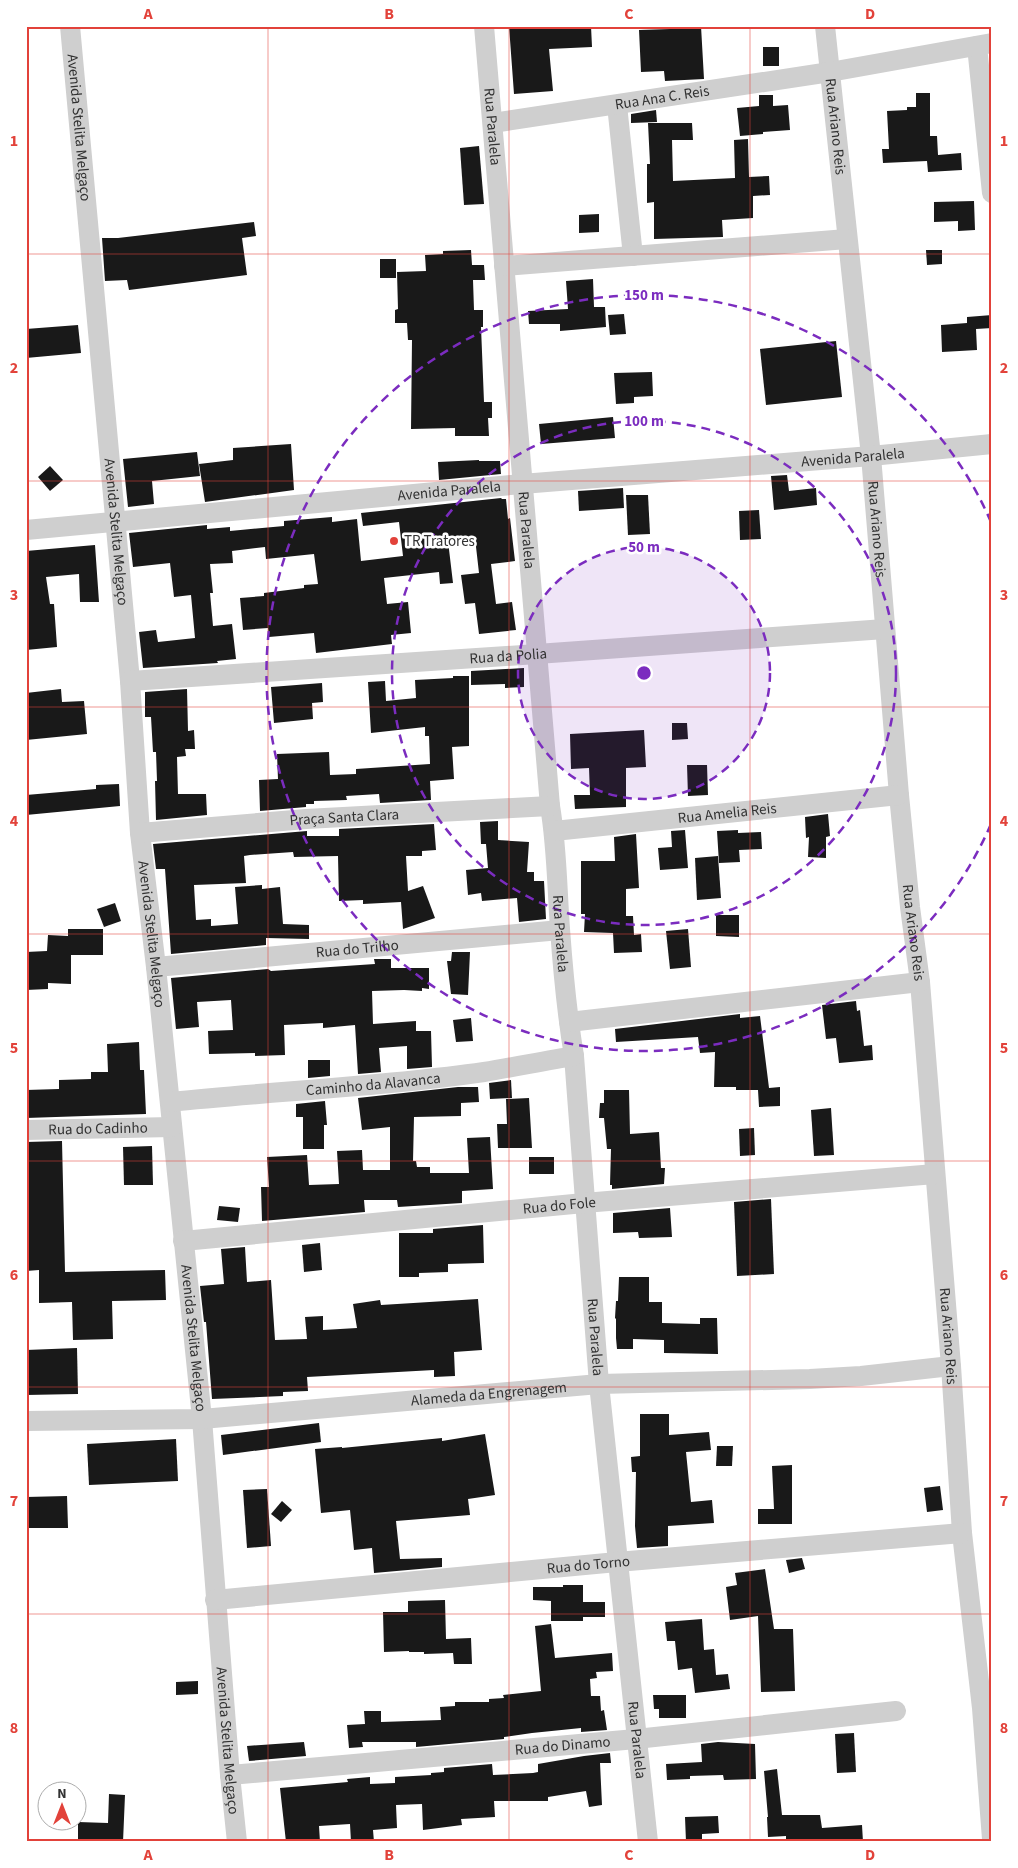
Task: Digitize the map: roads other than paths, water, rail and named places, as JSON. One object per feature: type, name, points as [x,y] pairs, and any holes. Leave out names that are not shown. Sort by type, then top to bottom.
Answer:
[{"type":"street","name":"Avenida Stelita Melgaço","points":[[70,26],[130,681],[140,833],[156,967],[202,1419],[215,1600],[236,1842]]},
{"type":"street","name":"Rua Paralela","points":[[484,26],[494,123],[522,484],[550,806],[554,831],[560,930],[574,1056],[599,1384],[648,1842]]},
{"type":"street","name":"Rua Ariano Reis","points":[[826,26],[871,456],[899,795],[910,907],[920,982],[951,1366],[962,1533],[982,1708],[992,1839]]},
{"type":"street","name":"Rua Ana C. Reis","points":[[494,123],[830,72],[984,44]]},
{"type":"street","points":[[984,44],[992,193]]},
{"type":"street","points":[[617,105],[633,256]]},
{"type":"street","points":[[504,266],[847,239]]},
{"type":"street","name":"Avenida Paralela","points":[[26,530],[522,484],[871,456],[992,444]]},
{"type":"street","name":"Rua da Polia","points":[[130,681],[537,654],[885,628]]},
{"type":"street","name":"Rua Amelia Reis","points":[[554,831],[899,795]]},
{"type":"street","name":"Praça Santa Clara","points":[[140,833],[306,819],[550,806]]},
{"type":"street","name":"Rua do Trilho","points":[[156,967],[560,930]]},
{"type":"street","points":[[569,1022],[920,982]]},
{"type":"street","name":"Caminho da Alavanca","points":[[170,1102],[484,1072],[574,1056]]},
{"type":"street","name":"Rua do Cadinho","points":[[26,1130],[172,1127]]},
{"type":"street","name":"Rua do Fole","points":[[183,1242],[584,1204],[935,1174]]},
{"type":"street","name":"Alameda da Engrenagem","points":[[26,1421],[202,1419],[599,1384],[819,1379],[951,1366]]},
{"type":"street","name":"Rua do Torno","points":[[215,1600],[617,1562],[962,1533]]},
{"type":"street","name":"Rua do Dinamo","points":[[230,1775],[636,1739],[896,1711]]},
{"type":"place","name":"TR Tratores","points":[[394,541]]}]
